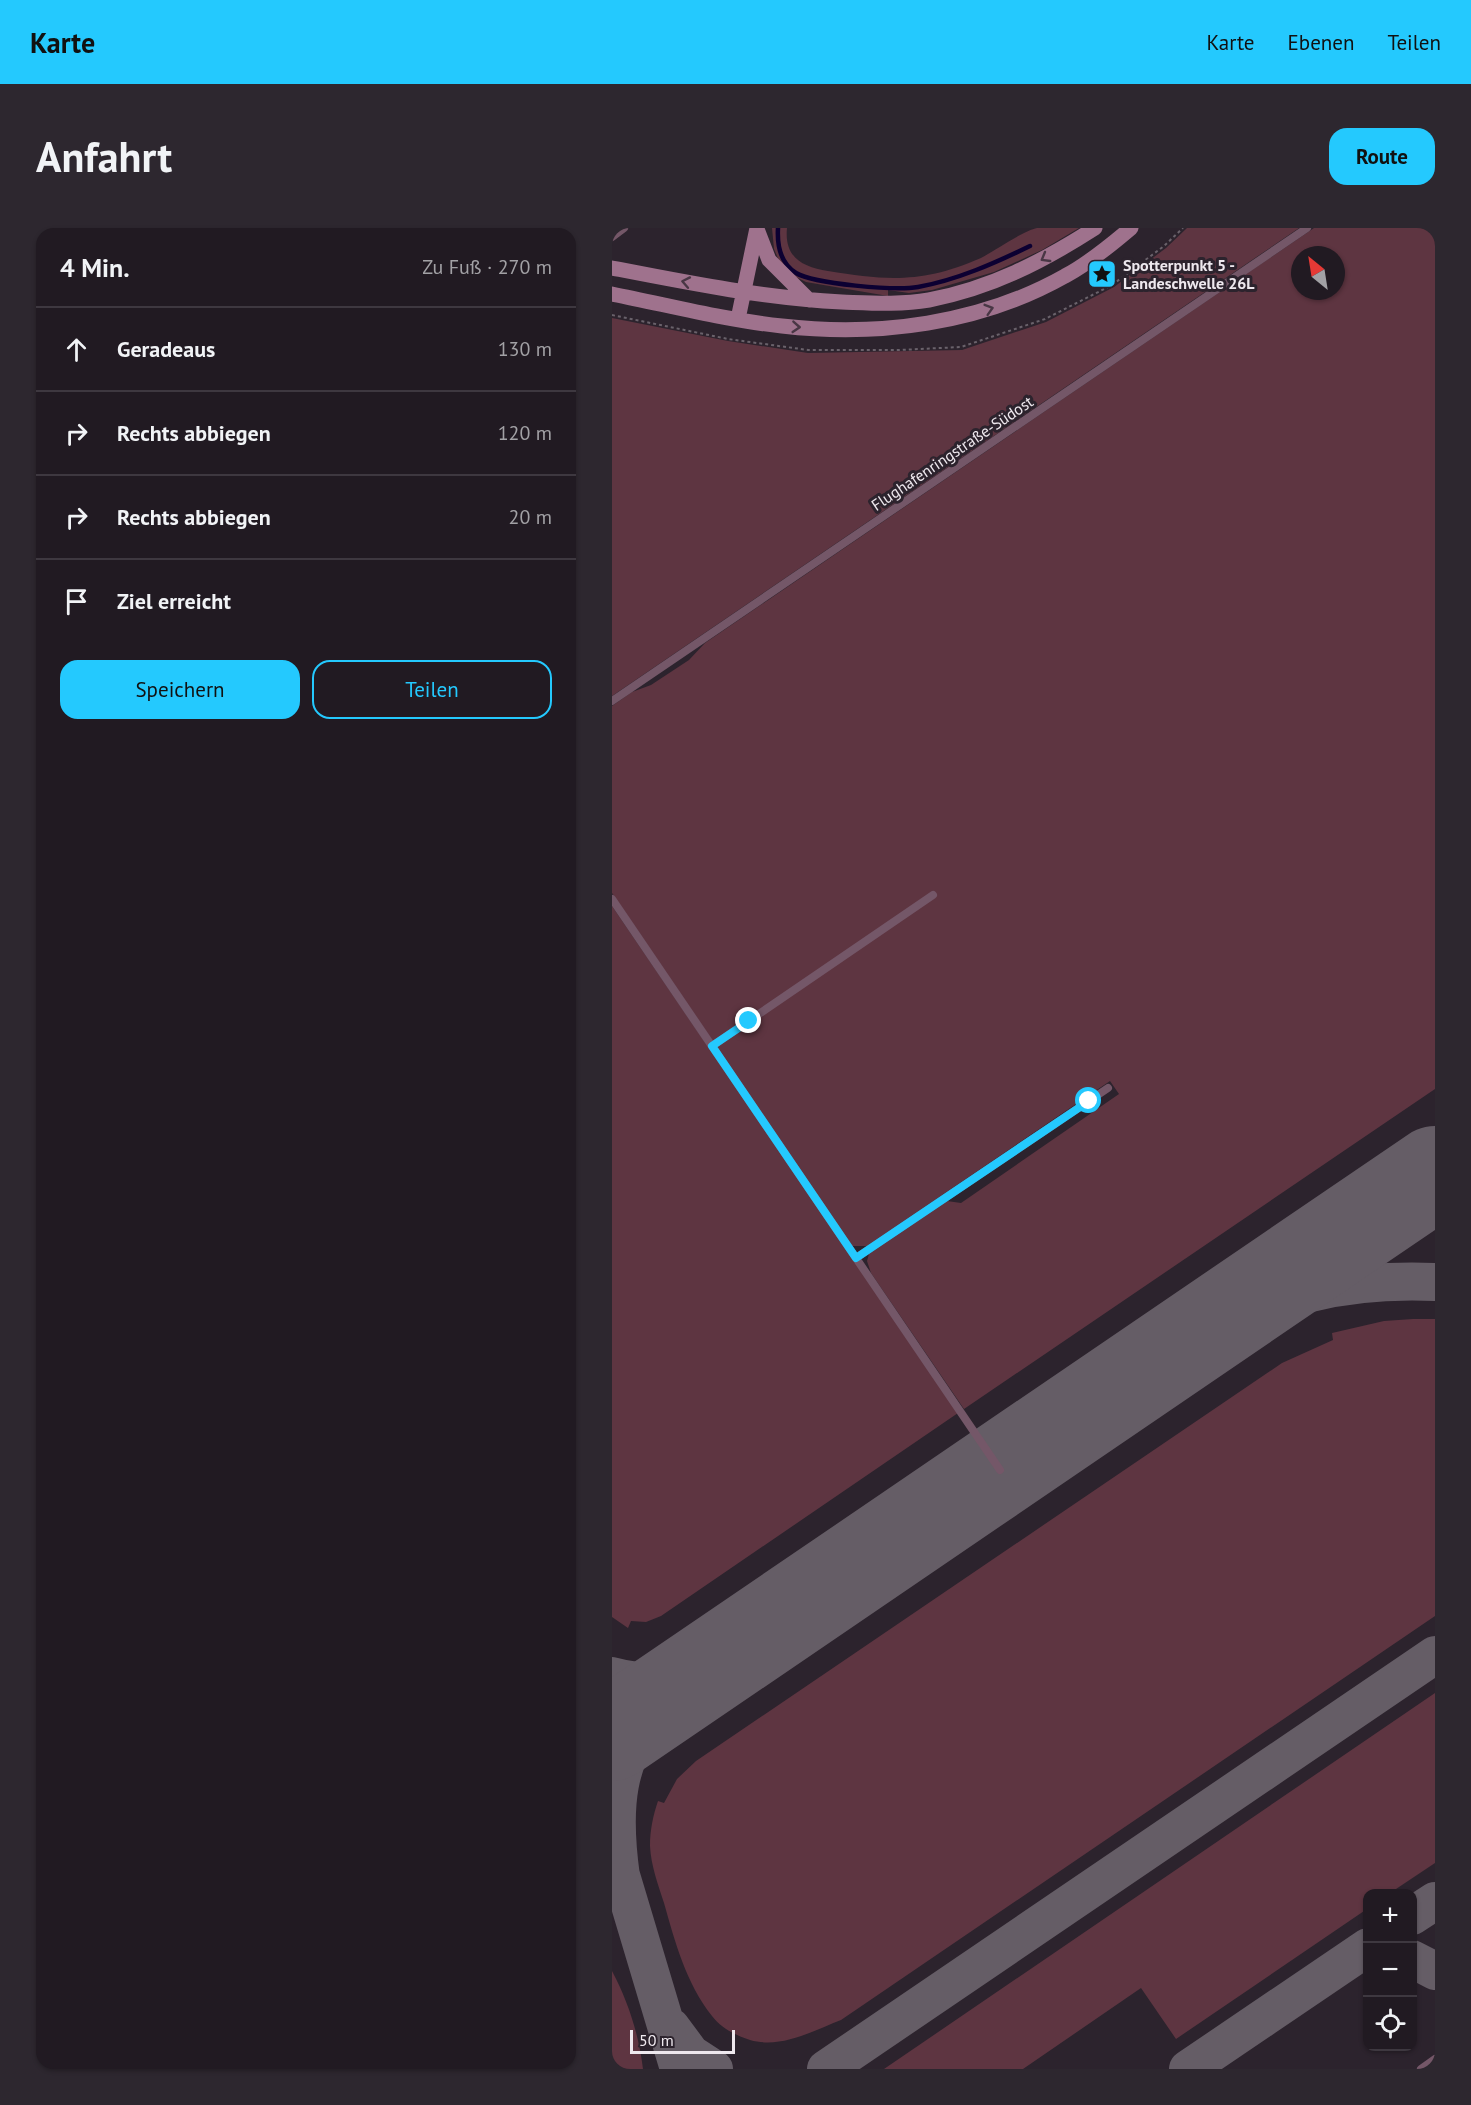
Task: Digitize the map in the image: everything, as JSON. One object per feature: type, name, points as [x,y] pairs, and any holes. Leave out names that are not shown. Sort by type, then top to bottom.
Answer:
[{"type":"main road","points":[[757,228],[769,260],[809,300]]},
{"type":"main road","points":[[738,319],[757,228]]},
{"type":"main road","points":[[612,268],[743,293],[809,300],[894,304],[929,300],[968,291],[1028,268],[1095,228]]},
{"type":"main road","points":[[612,294],[783,326],[831,329],[896,328],[975,313],[1007,303],[1066,276],[1131,228]]},
{"type":"lane","points":[[612,237],[624,228]]},
{"type":"lane","name":"Flughafenringstraße-Südost","points":[[612,701],[1307,228]]},
{"type":"lane","points":[[712,1046],[933,895]]},
{"type":"lane","points":[[612,899],[1000,1470]]},
{"type":"lane","points":[[856,1258],[1108,1088]]},
{"type":"lane","points":[[1422,2069],[1435,2059]]},
{"type":"shaded area","points":[[772,228],[787,228],[787,238],[792,254],[803,264],[811,267],[869,277],[906,278],[961,266],[1037,228],[1079,228],[1042,250],[994,272],[932,290],[909,293],[888,290],[888,296],[806,282],[790,274],[780,263],[774,249]]},
{"type":"shaded area","points":[[1187,228],[1299,228],[612,696],[612,318],[728,341],[808,353],[962,350],[1046,322],[1114,287],[1166,248]]},
{"type":"shaded area","points":[[1314,228],[1435,228],[1435,1089],[964,1409],[871,1273],[867,1261],[869,1254],[947,1201],[961,1203],[1119,1094],[1110,1081],[867,1246],[852,1246],[612,893],[612,706],[632,692],[651,685],[689,660],[705,643]]},
{"type":"shaded area","points":[[612,906],[958,1413],[661,1616],[646,1622],[631,1621],[628,1628],[612,1617]]},
{"type":"shaded area","points":[[1435,1319],[1435,1616],[841,2020],[797,2038],[773,2042],[744,2038],[720,2024],[695,1990],[682,1962],[652,1861],[650,1846],[656,1807],[658,1801],[664,1803],[677,1779],[696,1761],[1282,1363],[1333,1340],[1332,1333],[1384,1321]]},
{"type":"shaded area","points":[[1435,1693],[1435,1863],[1396,1889],[1363,1889],[1363,1912],[1176,2039],[1141,1988],[1023,2069],[884,2069]]},
{"type":"shaded area","points":[[612,1971],[632,2018],[643,2069],[612,2069]]},
{"type":"waterway","points":[[778,228],[778,241],[783,259],[796,273],[820,280],[874,287],[907,288],[933,284],[976,270],[1030,246]]},
{"type":"taxiway","points":[[1192,1339],[1252,1312],[1309,1293],[1368,1283],[1435,1282]]},
{"type":"taxiway","points":[[826,2069],[1435,1655]]},
{"type":"taxiway","points":[[621,1877],[617,1807],[625,1764],[634,1743],[646,1724],[663,1705],[717,1663]]},
{"type":"taxiway","points":[[612,1676],[656,1681],[678,1678],[700,1671]]},
{"type":"taxiway","points":[[614,1852],[679,2069]]},
{"type":"taxiway","points":[[1417,1913],[1435,1901]]},
{"type":"taxiway","points":[[1188,2069],[1363,1950]]},
{"type":"taxiway","points":[[1417,1962],[1435,1971]]},
{"type":"taxiway","points":[[671,2027],[691,2054],[714,2069]]},
{"type":"runway","points":[[612,1734],[1435,1173]]},
{"type":"place","name":"Spotterpunkt 5 - Landeschwelle 26L","points":[[1102,274]]},
{"type":"route","points":[[749,1021],[712,1046],[856,1258],[1089,1101]]}]
